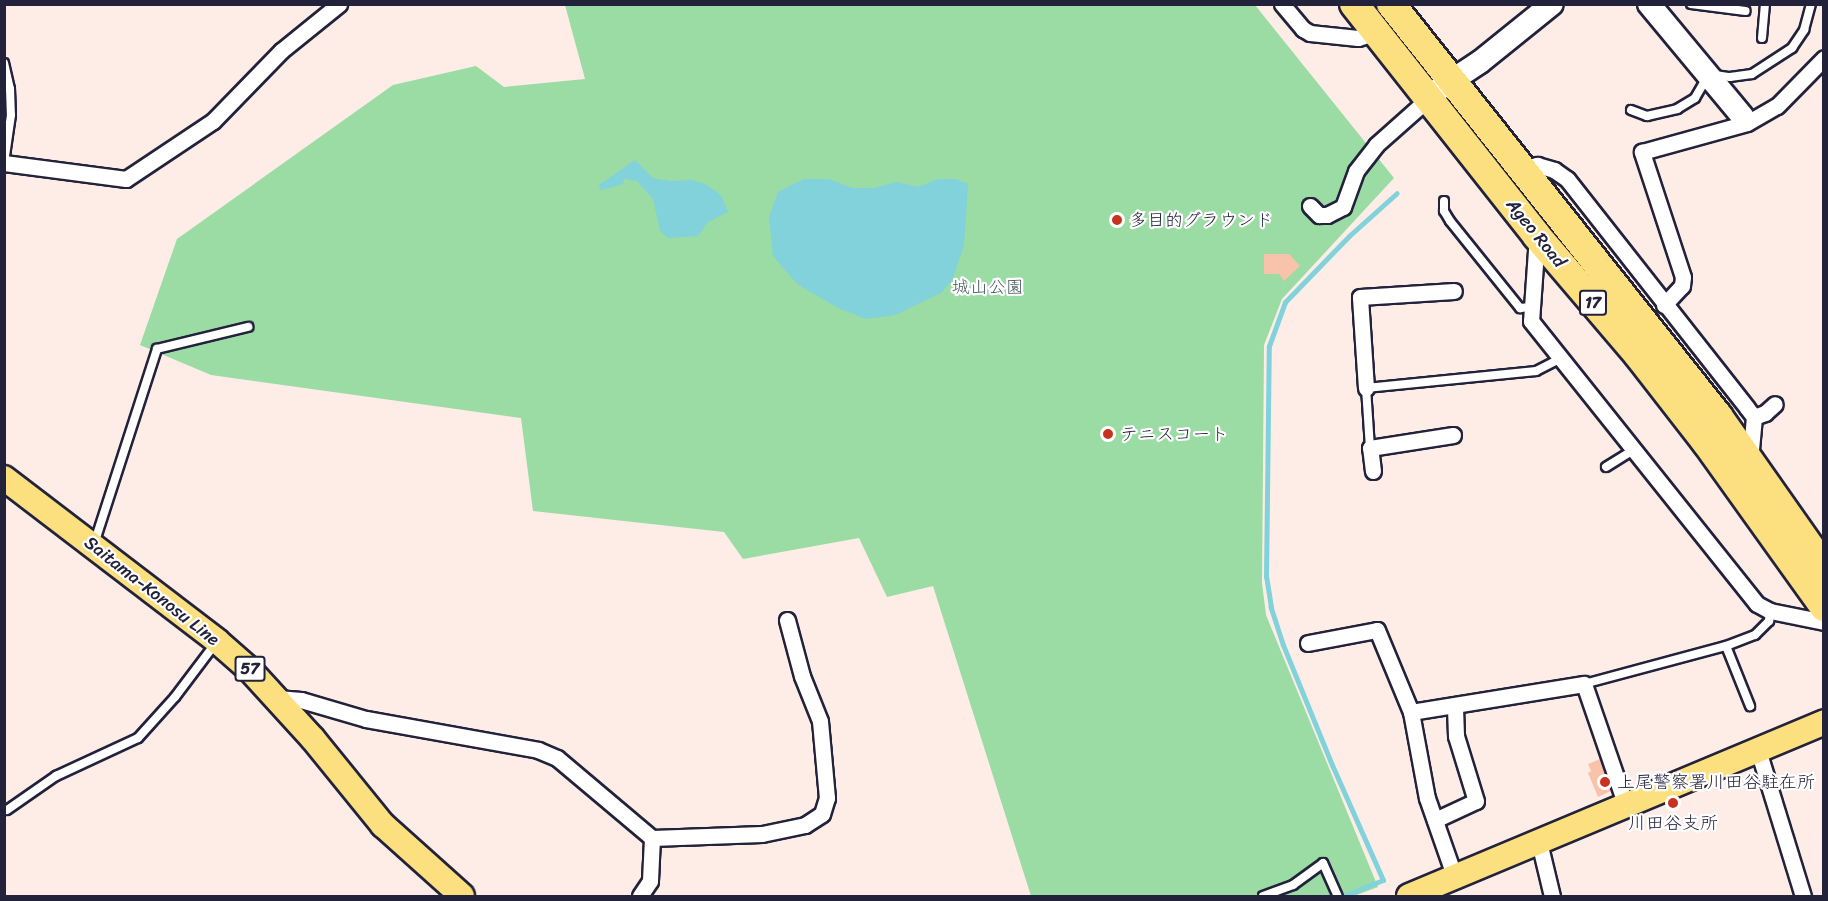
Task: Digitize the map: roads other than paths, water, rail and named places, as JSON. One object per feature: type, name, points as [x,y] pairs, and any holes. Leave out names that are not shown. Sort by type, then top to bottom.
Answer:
[{"type":"highway","name":"Ageo Road","points":[[1354,4],[1376,32],[1522,169],[1750,460],[1824,567]]},
{"type":"highway","name":"Ageo Road","points":[[1391,4],[1439,89],[1537,236],[1640,356],[1706,442],[1824,608]]},
{"type":"main road","name":"Saitama-Konosu Line","points":[[4,478],[217,641],[278,698],[369,810],[462,897]]},
{"type":"main road","points":[[1409,897],[1824,722]]},
{"type":"street","points":[[4,163],[126,179],[213,121],[281,51],[339,4]]},
{"type":"street","points":[[1282,4],[1303,29],[1310,33],[1358,39],[1376,32]]},
{"type":"street","points":[[1310,206],[1319,215],[1327,215],[1343,207],[1356,171],[1376,145],[1439,89],[1480,62],[1552,4]]},
{"type":"street","points":[[1649,4],[1742,116]]},
{"type":"street","points":[[1664,305],[1682,286],[1683,276],[1642,152],[1747,123],[1777,106],[1824,58]]},
{"type":"street","points":[[1522,169],[1537,165],[1554,170],[1567,179],[1754,417],[1750,460]]},
{"type":"street","points":[[1537,236],[1531,321],[1757,604],[1770,611],[1824,621]]},
{"type":"street","points":[[1366,388],[1360,297],[1454,291]]},
{"type":"street","points":[[1754,417],[1765,413],[1775,404]]},
{"type":"street","points":[[1373,471],[1370,448],[1453,435]]},
{"type":"street","points":[[278,698],[301,700],[366,719],[538,750],[557,758],[652,838],[762,834],[805,825],[822,814],[826,798],[820,721],[802,676],[787,620]]},
{"type":"street","points":[[1308,643],[1377,630],[1411,712],[1427,798],[1455,878]]},
{"type":"street","points":[[1411,712],[1584,684],[1626,806]]},
{"type":"street","points":[[1435,820],[1476,801],[1456,736],[1455,705]]},
{"type":"street","points":[[1758,750],[1803,897]]},
{"type":"street","points":[[640,897],[650,881],[652,838]]},
{"type":"street","points":[[1539,842],[1551,897]]},
{"type":"lane","points":[[1691,4],[1746,10]]},
{"type":"lane","points":[[1762,39],[1765,4]]},
{"type":"lane","points":[[1631,110],[1641,115],[1652,116],[1677,109],[1695,98],[1708,74],[1742,76],[1769,63],[1799,40],[1812,4]]},
{"type":"lane","points":[[4,63],[10,89],[10,115],[4,163]]},
{"type":"lane","points":[[1444,201],[1444,211],[1450,221],[1520,308],[1531,307]]},
{"type":"lane","points":[[93,546],[157,349],[248,327]]},
{"type":"lane","points":[[1370,448],[1366,388],[1536,371],[1562,357]]},
{"type":"lane","points":[[1606,467],[1633,450]]},
{"type":"lane","points":[[1584,684],[1726,646],[1755,634],[1769,621],[1770,611]]},
{"type":"lane","points":[[7,810],[56,776],[138,738],[175,697],[217,641]]},
{"type":"lane","points":[[1726,646],[1750,706]]},
{"type":"lane","points":[[1263,897],[1293,885],[1323,863],[1338,897]]},
{"type":"water","points":[[635,160],[653,178],[670,181],[692,180],[705,184],[721,195],[728,212],[708,222],[698,236],[668,238],[660,231],[653,199],[637,181],[624,179],[623,184],[601,190],[599,185]]},
{"type":"water","points":[[804,179],[829,179],[852,188],[874,188],[897,182],[918,187],[938,179],[956,179],[968,184],[964,246],[952,280],[941,293],[895,315],[866,319],[838,308],[797,284],[773,256],[769,217],[778,192]]},
{"type":"waterway","points":[[1343,896],[1383,880],[1332,765],[1283,645],[1271,607],[1266,577],[1269,346],[1285,302],[1349,236],[1397,193]]},
{"type":"place","name":"多目的グラウンド","points":[[1117,220]]},
{"type":"place","name":"テニスコート","points":[[1108,434]]},
{"type":"place","name":"上尾警察署川田谷駐在所","points":[[1605,782]]},
{"type":"place","name":"川田谷支所","points":[[1673,803]]},
{"type":"park label","name":"城山公園","points":[[988,287]]}]
